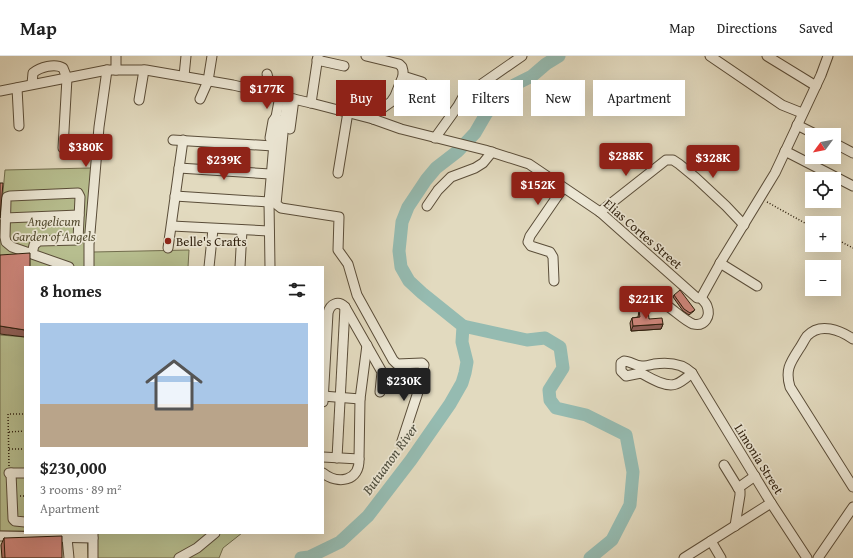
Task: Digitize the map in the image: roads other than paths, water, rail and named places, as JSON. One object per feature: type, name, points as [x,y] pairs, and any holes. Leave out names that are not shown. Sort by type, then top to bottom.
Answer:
[{"type":"street","points":[[89,266],[89,244],[99,127],[116,56]]},
{"type":"street","points":[[184,76],[186,56]]},
{"type":"street","points":[[200,99],[208,81],[212,56]]},
{"type":"street","points":[[366,56],[399,64],[403,71],[403,76],[391,102],[374,114],[373,119]]},
{"type":"street","points":[[434,138],[463,97],[522,56]]},
{"type":"street","points":[[710,56],[782,104],[802,114]]},
{"type":"street","points":[[767,56],[816,86]]},
{"type":"street","points":[[666,305],[692,324],[704,323],[707,319],[707,306],[701,298],[720,263],[775,173],[816,86],[828,56]]},
{"type":"street","points":[[311,103],[317,60],[340,68]]},
{"type":"street","points":[[32,84],[33,73],[38,69],[57,65],[63,68],[67,78],[63,148]]},
{"type":"street","name":"Elias Cortes Street","points":[[0,91],[112,70],[144,70],[184,76],[284,96],[336,109]]},
{"type":"street","points":[[139,100],[144,70]]},
{"type":"street","points":[[266,74],[284,96],[290,129]]},
{"type":"street","points":[[403,76],[416,80]]},
{"type":"street","points":[[17,88],[19,126]]},
{"type":"street","points":[[270,266],[270,174],[274,144],[278,141],[280,125],[280,122],[276,117],[284,96]]},
{"type":"street","points":[[284,96],[283,131],[276,204],[280,208],[339,217],[339,253],[348,264],[357,295],[393,360],[397,364],[422,363],[424,365],[419,389],[401,444]]},
{"type":"street","points":[[338,173],[347,116]]},
{"type":"street","name":"Elias Cortes Street","points":[[362,116],[401,129],[489,151],[529,164],[600,212],[697,298],[701,298]]},
{"type":"street","points":[[797,125],[805,129]]},
{"type":"street","points":[[173,140],[274,144]]},
{"type":"street","points":[[168,248],[182,140]]},
{"type":"street","points":[[841,147],[853,153]]},
{"type":"street","points":[[427,206],[438,190],[451,178],[479,166],[483,163],[489,151]]},
{"type":"street","points":[[785,151],[853,186]]},
{"type":"street","points":[[600,212],[666,160],[673,160],[696,178],[744,225]]},
{"type":"street","points":[[179,168],[270,174]]},
{"type":"street","points":[[554,281],[554,261],[552,254],[548,250],[529,245],[528,242],[530,236],[563,188]]},
{"type":"street","points":[[32,254],[34,245],[40,241],[78,240],[80,197],[78,193],[8,196],[6,200],[4,237],[6,242],[12,247],[66,266]]},
{"type":"street","points":[[175,196],[269,202]]},
{"type":"street","points":[[5,218],[79,215]]},
{"type":"street","points":[[172,226],[269,231]]},
{"type":"street","points":[[209,266],[213,229]]},
{"type":"street","points":[[240,266],[242,230]]},
{"type":"street","points":[[720,263],[757,286]]},
{"type":"street","points":[[324,381],[329,308],[332,304],[338,303],[345,307],[382,372],[380,392]]},
{"type":"street","points":[[337,458],[345,307]]},
{"type":"street","points":[[853,339],[838,331],[827,328],[815,331],[808,335],[790,363],[788,372],[790,387],[853,487]]},
{"type":"street","points":[[324,474],[328,478],[346,480],[357,472],[359,466],[360,399],[366,345]]},
{"type":"street","points":[[661,363],[675,364],[686,367],[692,373],[676,384],[669,385],[641,370],[661,363]]},
{"type":"street","name":"Limonia Street","points":[[692,373],[771,503],[807,558]]},
{"type":"street","points":[[324,396],[360,399]]},
{"type":"street","points":[[324,457],[359,459]]},
{"type":"street","points":[[724,465],[738,488],[740,495],[735,526]]},
{"type":"street","points":[[24,473],[10,473],[13,519],[15,521],[24,522]]},
{"type":"street","points":[[738,488],[755,476]]},
{"type":"street","points":[[684,558],[771,503]]},
{"type":"street","points":[[818,558],[853,507]]},
{"type":"street","points":[[179,558],[197,548],[214,534]]},
{"type":"street","points":[[0,536],[67,538],[93,536],[93,558]]},
{"type":"street","points":[[67,538],[69,558]]},
{"type":"street","points":[[711,541],[721,558]]},
{"type":"waterway","name":"Butuanon River","points":[[301,558],[309,557],[340,542],[368,516],[411,460],[450,404],[462,383],[467,362],[462,342],[463,326],[409,281],[401,267],[399,251],[402,222],[408,207],[436,168],[458,151],[475,133],[486,114],[499,98],[514,85],[532,76],[546,64],[559,56]]},
{"type":"waterway","points":[[463,326],[527,340],[545,338],[560,347],[563,368],[549,390],[550,400],[556,408],[586,415],[626,435],[633,472],[630,505],[612,540],[590,558]]},
{"type":"place","name":"Belle's Crafts","points":[[168,241]]},
{"type":"park label","name":"Angelicum Garden of Angels","points":[[54,228]]}]
